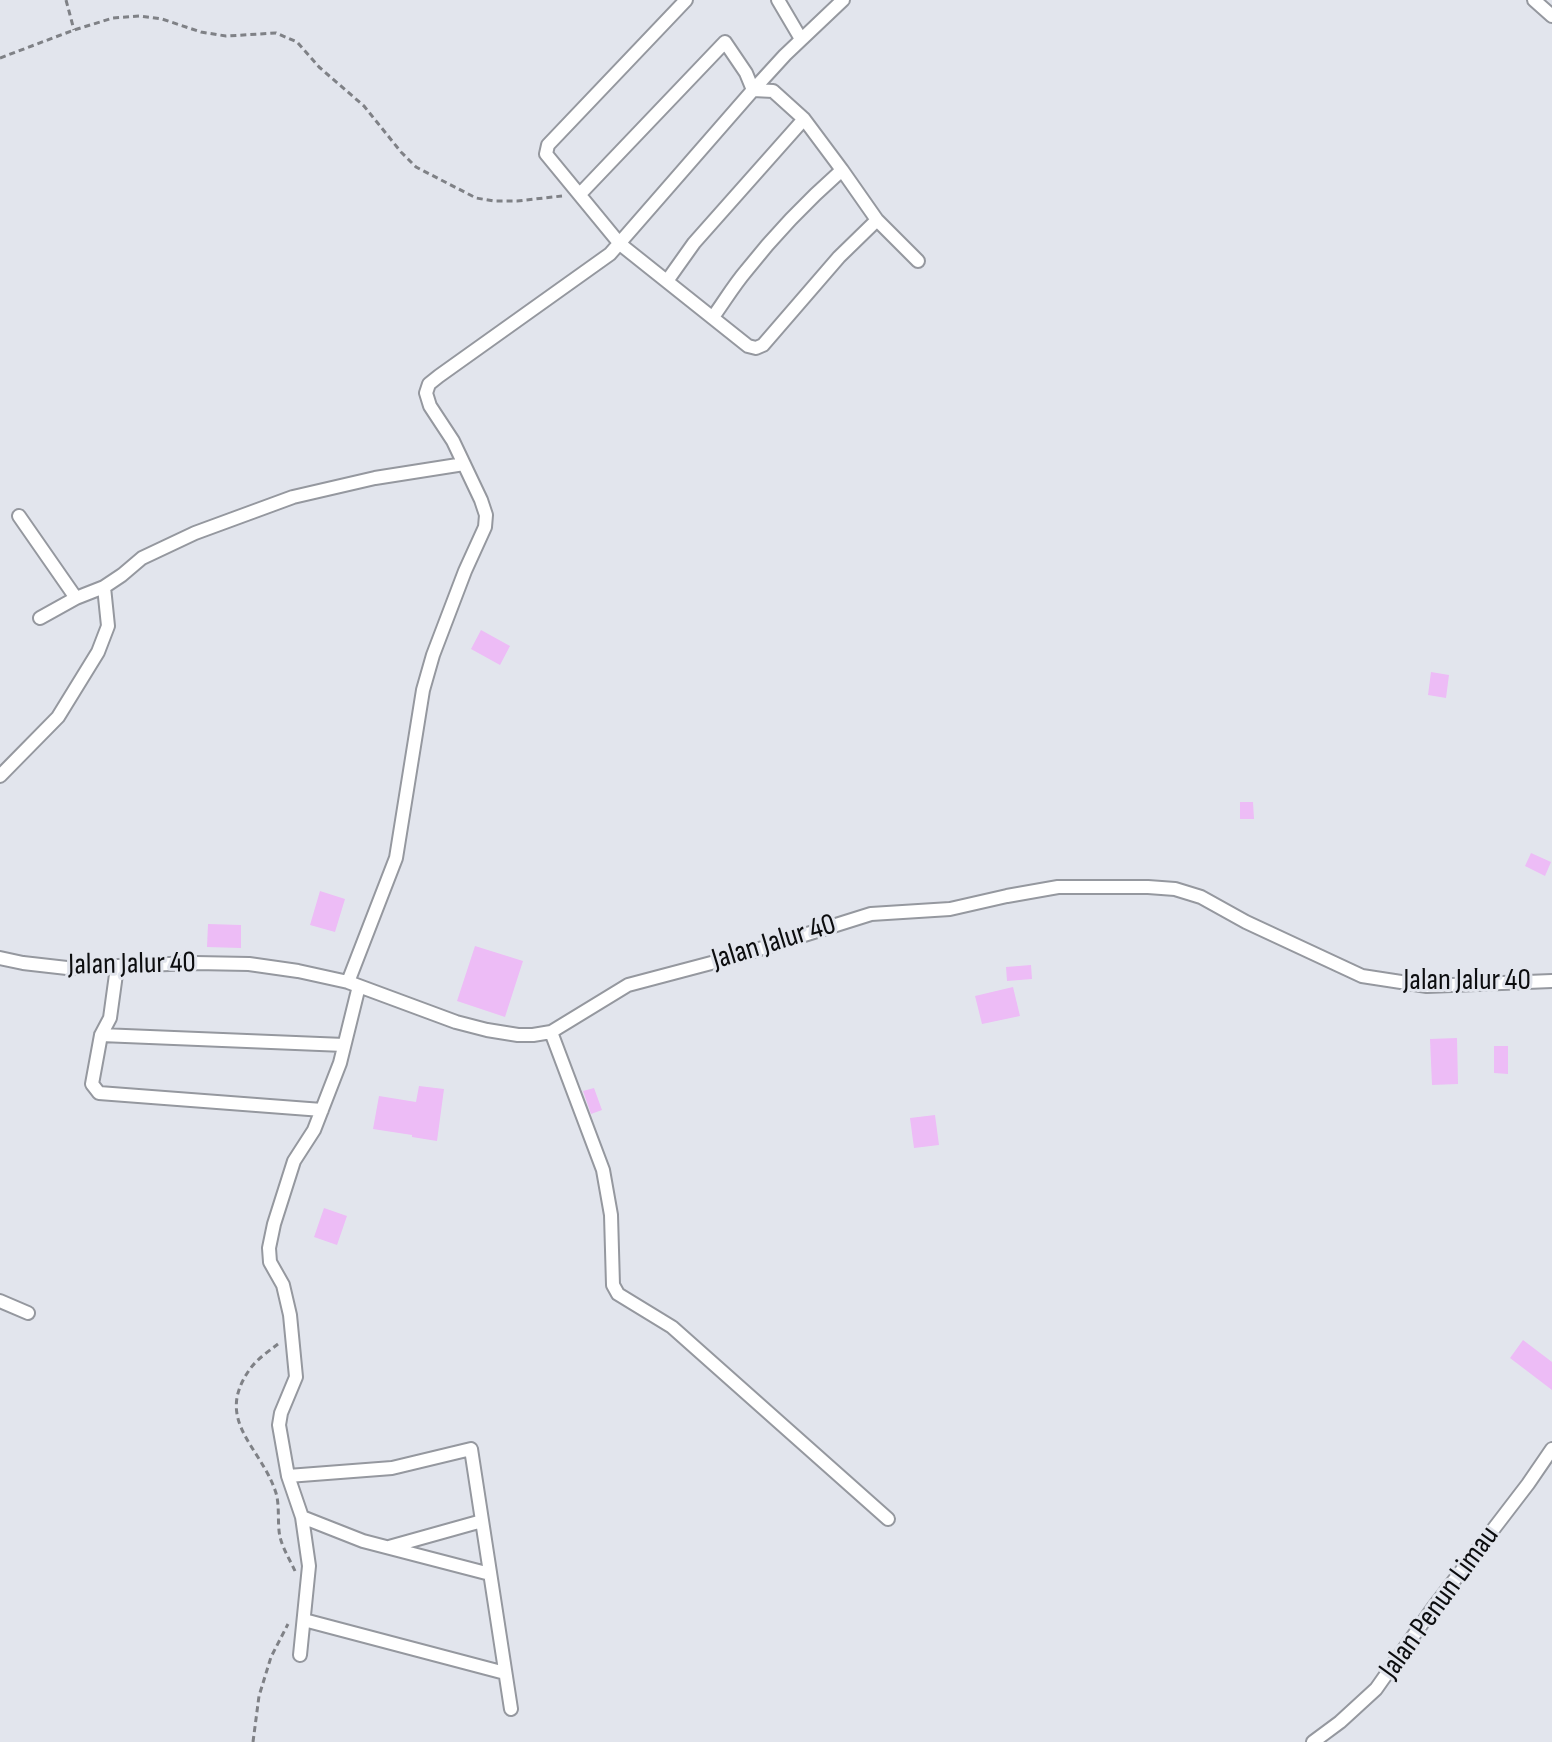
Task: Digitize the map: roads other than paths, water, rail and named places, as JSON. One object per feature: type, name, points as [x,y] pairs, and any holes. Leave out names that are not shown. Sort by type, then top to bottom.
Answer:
[{"type":"street","points":[[686,0],[548,145],[546,154],[620,244],[748,346],[756,348],[763,345],[839,257],[877,220]]},
{"type":"street","points":[[778,0],[801,39]]},
{"type":"street","points":[[300,1655],[309,1566],[302,1517],[288,1476],[279,1425],[296,1377],[295,1361],[290,1315],[283,1285],[270,1262],[269,1248],[294,1161],[314,1130],[340,1063],[354,984],[396,858],[423,690],[433,655],[485,527],[486,515],[464,464],[430,406],[426,393],[429,384],[439,376],[610,254],[753,90],[843,0]]},
{"type":"street","points":[[1534,0],[1552,16]]},
{"type":"street","points":[[580,194],[725,42],[746,73],[753,90]]},
{"type":"street","points":[[753,90],[773,91],[804,119],[877,220],[918,261]]},
{"type":"street","points":[[667,281],[694,243],[804,119]]},
{"type":"street","points":[[713,317],[774,239],[842,170]]},
{"type":"street","points":[[40,618],[104,587],[142,558],[195,533],[293,497],[375,478],[464,464]]},
{"type":"street","points":[[19,516],[76,598]]},
{"type":"street","points":[[0,776],[58,717],[98,652],[108,626],[104,587]]},
{"type":"street","name":"Jalan Jalur 40","points":[[0,958],[67,968],[195,963],[249,964],[298,971],[354,984],[456,1022],[487,1030],[533,1035],[551,1032],[628,985],[734,957],[871,914],[950,909],[1058,887],[1148,887],[1175,889],[1201,897],[1275,936],[1362,976],[1427,986],[1552,981]]},
{"type":"street","points":[[117,967],[110,1018],[101,1035],[92,1084],[99,1093],[322,1110]]},
{"type":"street","points":[[551,1032],[603,1170],[611,1215],[613,1285],[618,1294],[672,1327],[888,1519]]},
{"type":"street","points":[[101,1035],[344,1045]]},
{"type":"street","points":[[0,1301],[28,1313]]},
{"type":"street","points":[[288,1476],[392,1468],[471,1449],[511,1709]]},
{"type":"street","name":"Jalan Penun Limau","points":[[1313,1742],[1376,1689],[1552,1449]]},
{"type":"street","points":[[302,1517],[363,1541],[490,1574]]},
{"type":"street","points":[[387,1547],[482,1521]]},
{"type":"street","points":[[304,1620],[505,1673]]}]
